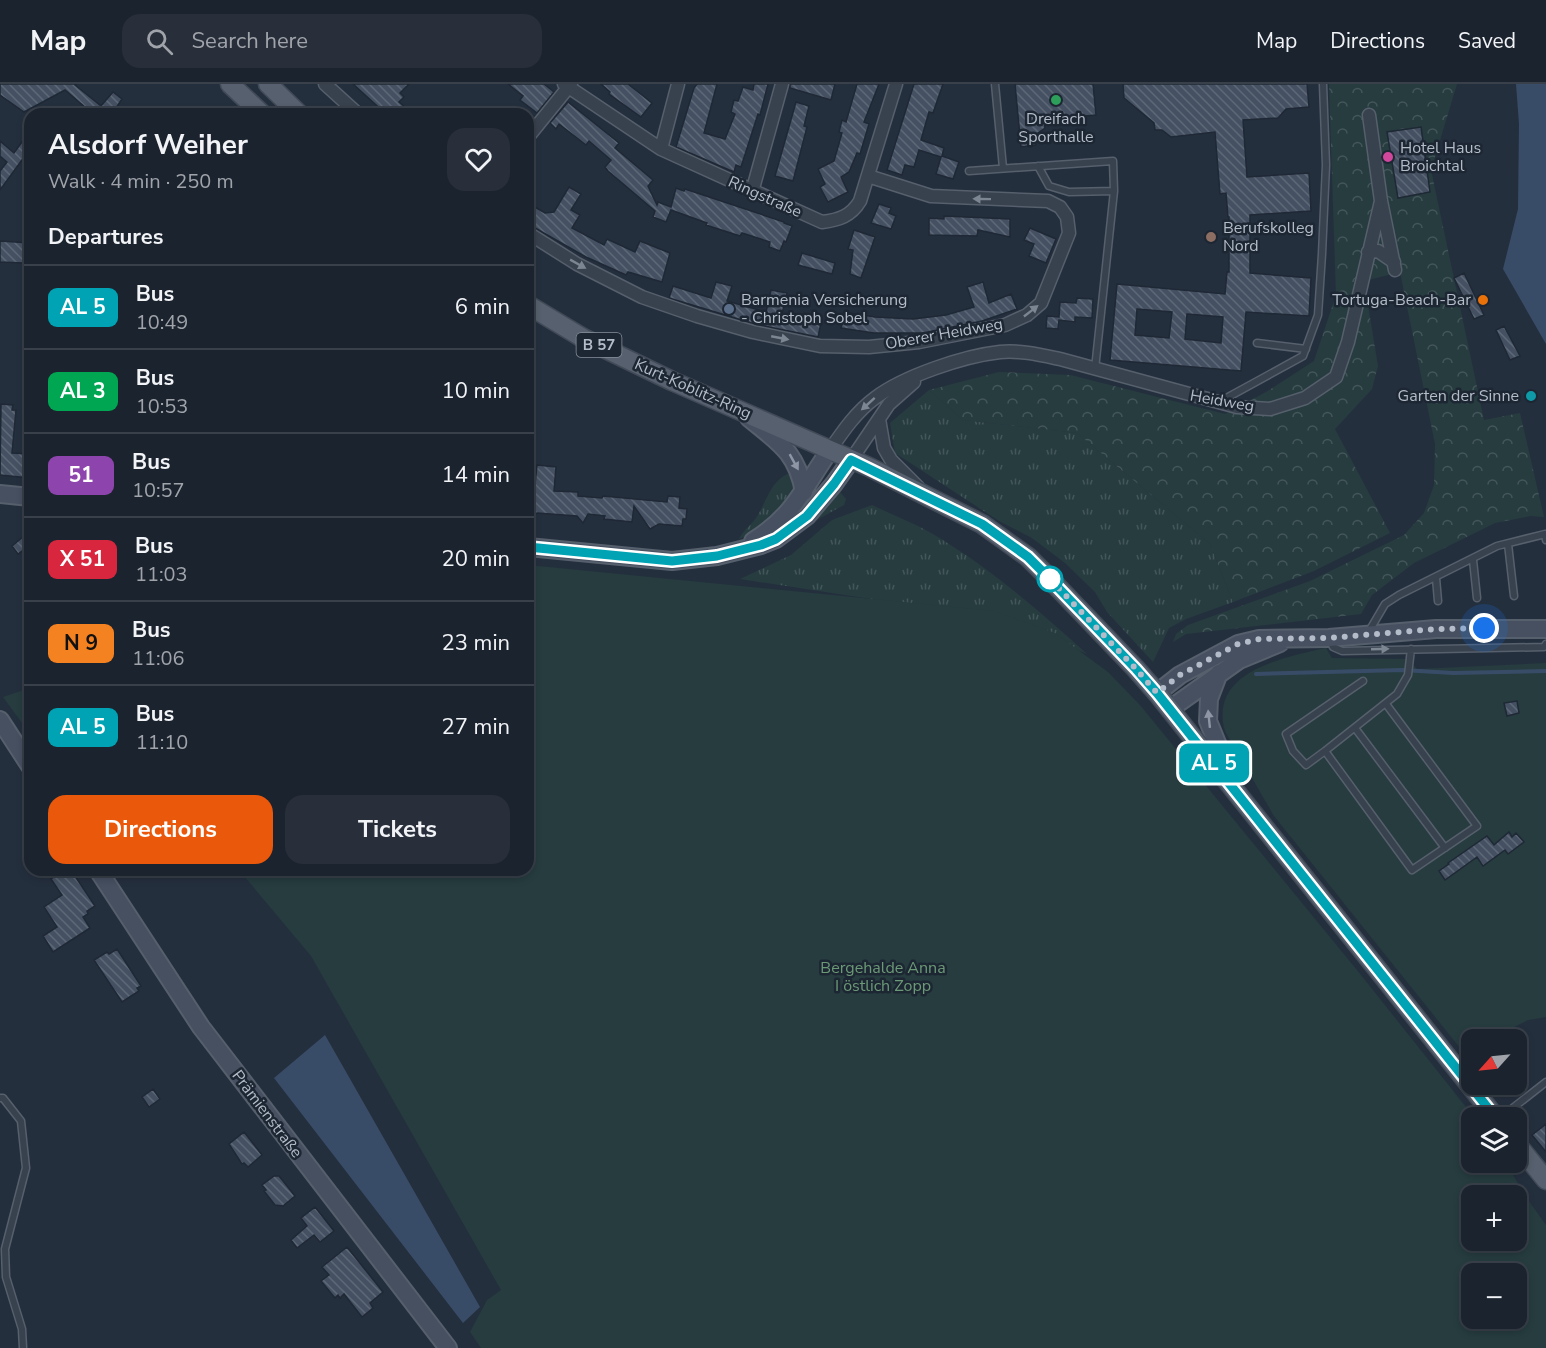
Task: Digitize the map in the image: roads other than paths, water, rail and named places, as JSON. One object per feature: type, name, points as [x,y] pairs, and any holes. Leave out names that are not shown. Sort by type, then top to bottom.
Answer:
[{"type":"main road","points":[[230,84],[256,108]]},
{"type":"main road","points":[[268,84],[293,108]]},
{"type":"main road","name":"Kurt-Koblitz-Ring","points":[[534,309],[583,338],[672,381],[830,450]]},
{"type":"main road","points":[[741,411],[786,449],[798,467],[804,492]]},
{"type":"main road","points":[[737,550],[765,534],[782,520],[804,492],[830,450]]},
{"type":"main road","name":"B 57","points":[[830,450],[982,524],[1028,557],[1157,693],[1489,1107]]},
{"type":"main road","points":[[534,548],[672,561],[706,558],[761,545],[791,530],[820,502],[851,460]]},
{"type":"main road","points":[[0,494],[24,496]]},
{"type":"main road","points":[[1157,693],[1180,675],[1238,644],[1259,639],[1329,638],[1436,629],[1546,629]]},
{"type":"main road","points":[[1170,709],[1239,660],[1289,639]]},
{"type":"main road","points":[[1219,673],[1209,699],[1208,721],[1237,792]]},
{"type":"main road","points":[[0,720],[24,757]]},
{"type":"main road","name":"Prämienstraße","points":[[102,876],[201,1027],[448,1348]]},
{"type":"main road","points":[[1527,1157],[1546,1180]]},
{"type":"street","points":[[325,84],[351,108]]},
{"type":"street","points":[[661,149],[678,84]]},
{"type":"street","points":[[752,192],[782,84]]},
{"type":"street","name":"Ringstraße","points":[[568,85],[661,149],[822,222],[835,221],[854,211],[860,201],[896,84]]},
{"type":"street","points":[[534,129],[568,85]]},
{"type":"street","points":[[1368,252],[1378,251],[1395,266],[1381,201],[1372,115]]},
{"type":"street","name":"Oberer Heidweg","points":[[534,237],[577,264],[642,297],[753,332],[819,346],[869,347],[930,340],[1005,325],[1028,315],[1041,303],[1069,232],[1067,217],[1060,207],[1048,201],[931,196],[868,176]]},
{"type":"street","name":"Heidweg","points":[[830,450],[846,427],[875,398],[894,386],[949,364],[1001,352],[1032,353],[1218,404],[1237,407],[1270,409],[1305,398],[1336,377],[1348,342],[1381,201]]},
{"type":"street","name":"Heidweg","points":[[851,460],[889,404],[927,372]]},
{"type":"street","points":[[879,418],[884,448],[891,460],[928,496]]},
{"type":"lane","points":[[995,84],[1003,168]]},
{"type":"lane","points":[[1218,404],[1303,356],[1306,349],[1317,315],[1322,254],[1326,165],[1323,84]]},
{"type":"lane","points":[[969,171],[1113,161],[1114,191],[1095,370]]},
{"type":"lane","points":[[1038,166],[1049,186],[1069,192],[1114,191]]},
{"type":"lane","points":[[1257,344],[1306,349]]},
{"type":"lane","points":[[1366,634],[1385,604],[1497,546],[1545,534],[1546,540]]},
{"type":"lane","points":[[1508,544],[1514,596]]},
{"type":"lane","points":[[1473,560],[1477,598]]},
{"type":"lane","points":[[1436,578],[1438,601]]},
{"type":"lane","points":[[1329,638],[1333,647],[1342,651],[1544,647],[1546,644]]},
{"type":"lane","points":[[1363,681],[1286,735],[1293,751],[1306,765],[1397,694],[1408,675],[1411,649]]},
{"type":"lane","points":[[1325,751],[1412,870],[1477,826],[1386,704]]},
{"type":"lane","points":[[1355,728],[1445,848]]},
{"type":"lane","points":[[1513,1107],[1546,1082]]},
{"type":"lane","points":[[0,1098],[3,1098],[21,1121],[26,1168],[3,1248],[6,1277],[22,1329],[23,1348]]},
{"type":"water","points":[[1516,84],[1546,84],[1546,344],[1503,269],[1518,209],[1519,124]]},
{"type":"water","points":[[325,1035],[480,1307],[463,1323],[274,1078]]},
{"type":"waterway","points":[[1256,674],[1402,670],[1453,673],[1546,671]]},
{"type":"place","name":"Dreifach Sporthalle","points":[[1056,100]]},
{"type":"place","name":"Hotel Haus Broichtal","points":[[1388,157]]},
{"type":"place","name":"Berufskolleg Nord","points":[[1211,237]]},
{"type":"place","name":"Tortuga-Beach-Bar","points":[[1483,300]]},
{"type":"place","name":"Barmenia Versicherung - Christoph Sobel","points":[[729,309]]},
{"type":"place","name":"Garten der Sinne","points":[[1531,396]]},
{"type":"park label","name":"Bergehalde Anna I östlich Zopp","points":[[883,977]]}]
